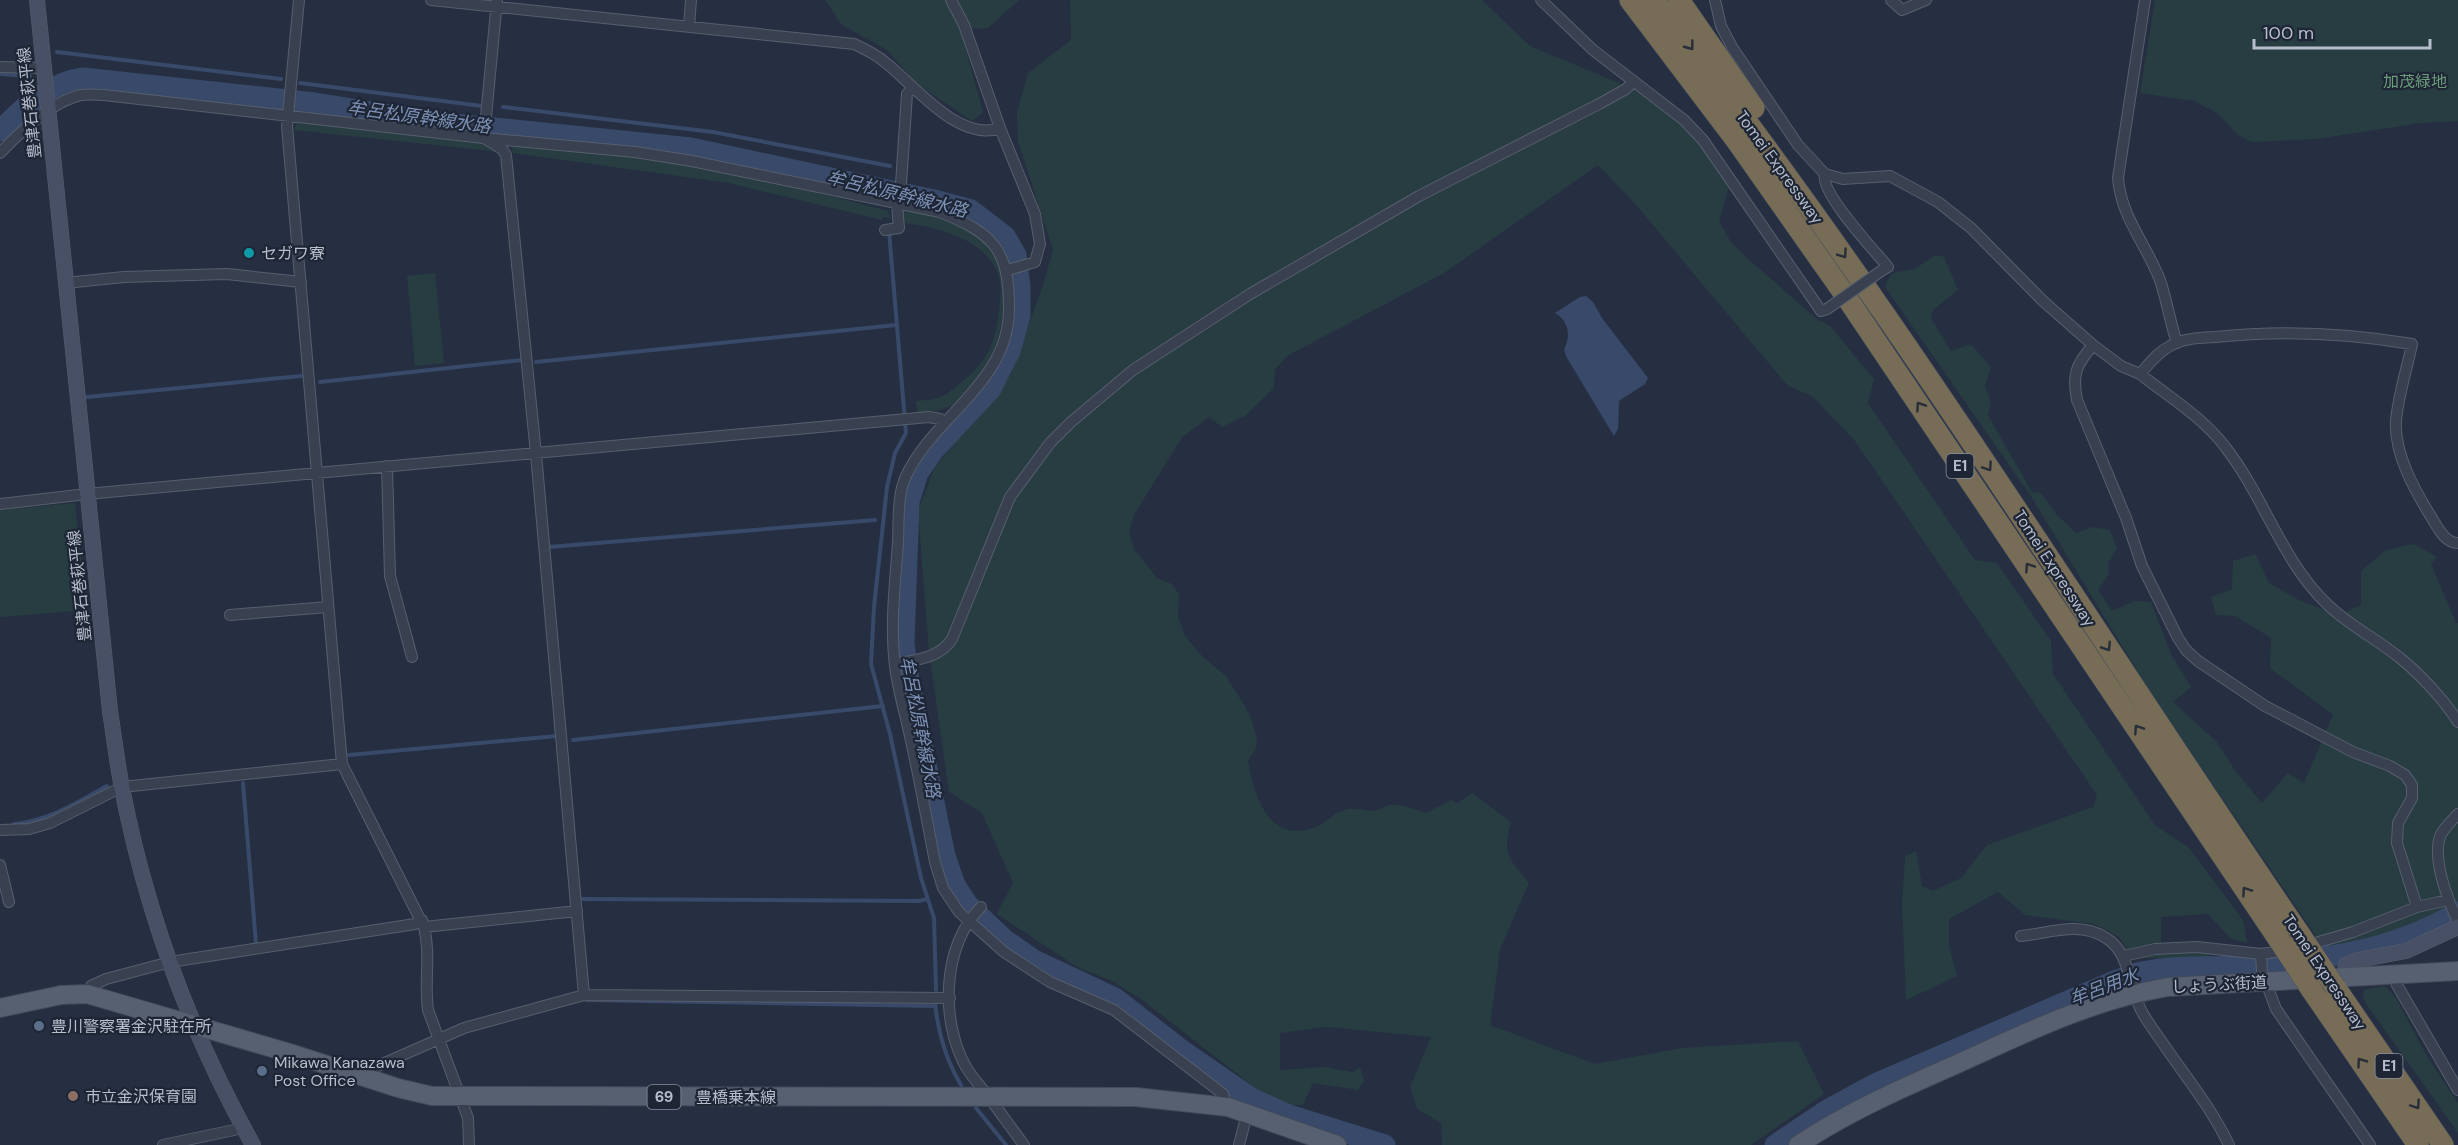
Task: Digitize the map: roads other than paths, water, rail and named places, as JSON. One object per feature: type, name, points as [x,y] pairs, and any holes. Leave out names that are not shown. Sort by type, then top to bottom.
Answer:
[{"type":"highway","name":"Tomei Expressway","points":[[1630,0],[1736,140],[1845,295],[2418,1145]]},
{"type":"highway","name":"Tomei Expressway","points":[[1654,0],[1802,197],[2036,536],[2207,799],[2301,936],[2340,982],[2443,1145]]},
{"type":"highway","points":[[1679,0],[1759,116],[1802,197]]},
{"type":"main road","name":"豊津石巻萩平線","points":[[37,0],[110,711],[122,787],[138,856],[170,962],[195,1025],[253,1145]]},
{"type":"main road","points":[[2340,982],[2346,965],[2406,951],[2458,927]]},
{"type":"main road","name":"しょうぶ街道","points":[[1798,1145],[1829,1124],[1867,1104],[2040,1026],[2132,988],[2168,987],[2264,977],[2340,982],[2394,974],[2458,971]]},
{"type":"main road","name":"豊橋乗本線","points":[[0,1008],[61,995],[87,993],[362,1077],[432,1096],[1136,1097],[1228,1107],[1337,1145]]},
{"type":"street","points":[[298,0],[288,114],[342,764],[423,924],[429,953],[426,996],[428,1010],[468,1118],[469,1145]]},
{"type":"street","points":[[431,0],[497,3],[689,27],[854,44],[886,62],[928,103],[965,125],[985,130],[1000,128]]},
{"type":"street","points":[[689,27],[691,0]]},
{"type":"street","points":[[951,0],[964,25],[1000,128],[1035,214],[1040,244],[1035,262],[1010,269]]},
{"type":"street","points":[[1541,0],[1593,50],[1684,120],[1703,140],[1821,311],[1888,267],[1845,216],[1826,187],[1825,174]]},
{"type":"street","points":[[1715,0],[1721,26],[1732,47],[1798,145],[1825,174],[1843,179],[1890,176],[1938,202],[1971,228],[2043,301],[2093,345],[2121,366],[2140,374],[2209,428],[2225,446],[2258,495],[2298,568],[2327,605],[2400,657],[2457,718]]},
{"type":"street","points":[[1891,0],[1902,10],[1926,0]]},
{"type":"street","points":[[2145,0],[2118,178],[2119,197],[2159,279],[2177,343]]},
{"type":"street","points":[[484,136],[497,3]]},
{"type":"street","points":[[0,67],[44,70]]},
{"type":"street","points":[[897,664],[915,661],[946,648],[952,639],[1010,497],[1024,475],[1071,422],[1133,370],[1250,294],[1419,196],[1599,104],[1626,89],[1634,81]]},
{"type":"street","points":[[890,229],[899,228],[897,202],[901,183],[907,94],[912,88]]},
{"type":"street","points":[[0,153],[48,107],[82,95],[104,95],[646,154],[940,212],[966,223],[987,238],[999,251],[1010,269],[1009,312],[1003,340],[993,367],[982,382],[917,456],[905,478],[901,502],[893,617],[897,664],[935,862],[944,888],[959,912],[1029,970],[1114,1010],[1129,1020],[1223,1094],[1228,1107]]},
{"type":"street","points":[[484,136],[507,155],[584,995]]},
{"type":"street","points":[[65,283],[124,277],[227,274],[301,282]]},
{"type":"street","points":[[2140,374],[2161,352],[2177,343],[2224,336],[2288,333],[2374,338],[2412,344],[2396,422],[2405,470],[2442,535],[2452,543],[2458,543]]},
{"type":"street","points":[[2093,345],[2076,366],[2074,384],[2077,400],[2126,518],[2142,566],[2178,638],[2198,661],[2265,706],[2353,752],[2390,766],[2405,775],[2412,785],[2412,798],[2398,823],[2397,843],[2417,907]]},
{"type":"street","points":[[0,504],[87,494],[929,417],[940,419],[945,423]]},
{"type":"street","points":[[387,466],[390,576],[412,657]]},
{"type":"street","points":[[230,615],[328,607]]},
{"type":"street","points":[[0,830],[29,829],[50,823],[122,787],[342,764]]},
{"type":"street","points":[[2458,814],[2444,828],[2439,840],[2439,858],[2449,901],[2458,921]]},
{"type":"street","points":[[0,865],[9,902]]},
{"type":"street","points":[[2125,960],[2155,949],[2197,947],[2261,957],[2330,939],[2417,907],[2449,901]]},
{"type":"street","points":[[981,907],[970,919],[954,952],[950,971],[951,1021],[966,1068],[1024,1145]]},
{"type":"street","points":[[87,993],[91,986],[106,979],[170,962],[415,924],[577,911]]},
{"type":"street","points":[[2021,936],[2043,934],[2062,928],[2084,930],[2105,937],[2116,945],[2125,960],[2132,988],[2142,1013],[2214,1116],[2229,1145]]},
{"type":"street","points":[[2261,957],[2264,977],[2276,1010],[2370,1145]]},
{"type":"street","points":[[2394,974],[2397,985],[2458,1090]]},
{"type":"street","points":[[362,1077],[371,1069],[464,1028],[500,1016],[584,995],[950,998]]},
{"type":"street","points":[[1239,1145],[1247,1114]]},
{"type":"street","points":[[163,1145],[234,1130],[242,1126]]},
{"type":"water","points":[[1586,296],[1593,302],[1602,318],[1648,378],[1645,384],[1619,401],[1618,429],[1614,436],[1567,358],[1564,350],[1568,339],[1566,325],[1555,313],[1580,297]]},
{"type":"waterway","points":[[57,52],[281,79]]},
{"type":"waterway","points":[[0,74],[30,76]]},
{"type":"waterway","name":"牟呂松原幹線水路","points":[[0,131],[37,97],[71,80],[83,78],[315,103],[435,122],[691,148],[971,210],[1005,236],[1016,255],[1020,286],[1020,316],[1010,351],[991,389],[934,450],[918,473],[909,502],[904,644],[909,681],[945,856],[955,885],[968,905],[1004,939],[1034,960],[1115,998],[1183,1051],[1251,1098],[1289,1115],[1385,1145]]},
{"type":"waterway","points":[[300,83],[482,106]]},
{"type":"waterway","points":[[503,107],[713,132],[890,166]]},
{"type":"waterway","points":[[889,231],[906,433],[895,453],[887,487],[874,607],[871,664],[890,734],[921,878],[934,918],[936,990]]},
{"type":"waterway","points":[[536,362],[896,325]]},
{"type":"waterway","points":[[320,382],[522,360]]},
{"type":"waterway","points":[[87,397],[301,376]]},
{"type":"waterway","points":[[549,547],[875,520]]},
{"type":"waterway","points":[[573,740],[883,706]]},
{"type":"waterway","points":[[349,755],[557,736]]},
{"type":"waterway","points":[[243,783],[256,944]]},
{"type":"waterway","points":[[14,824],[51,815],[107,786]]},
{"type":"waterway","points":[[583,899],[919,901],[927,899]]},
{"type":"waterway","name":"牟呂用水","points":[[1775,1145],[1827,1110],[1875,1084],[2117,980],[2144,972],[2170,968],[2239,966],[2296,961],[2352,952],[2407,937],[2458,912]]},
{"type":"waterway","points":[[587,1000],[935,1006]]},
{"type":"waterway","points":[[935,1003],[944,1045],[961,1085]]},
{"type":"waterway","points":[[976,1108],[1006,1145]]},
{"type":"place","name":"セガワ寮","points":[[249,253]]},
{"type":"place","name":"豊川警察署金沢駐在所","points":[[39,1026]]},
{"type":"place","name":"Mikawa Kanazawa Post Office","points":[[262,1071]]},
{"type":"place","name":"市立金沢保育園","points":[[73,1096]]},
{"type":"park label","name":"加茂緑地","points":[[2415,81]]}]
